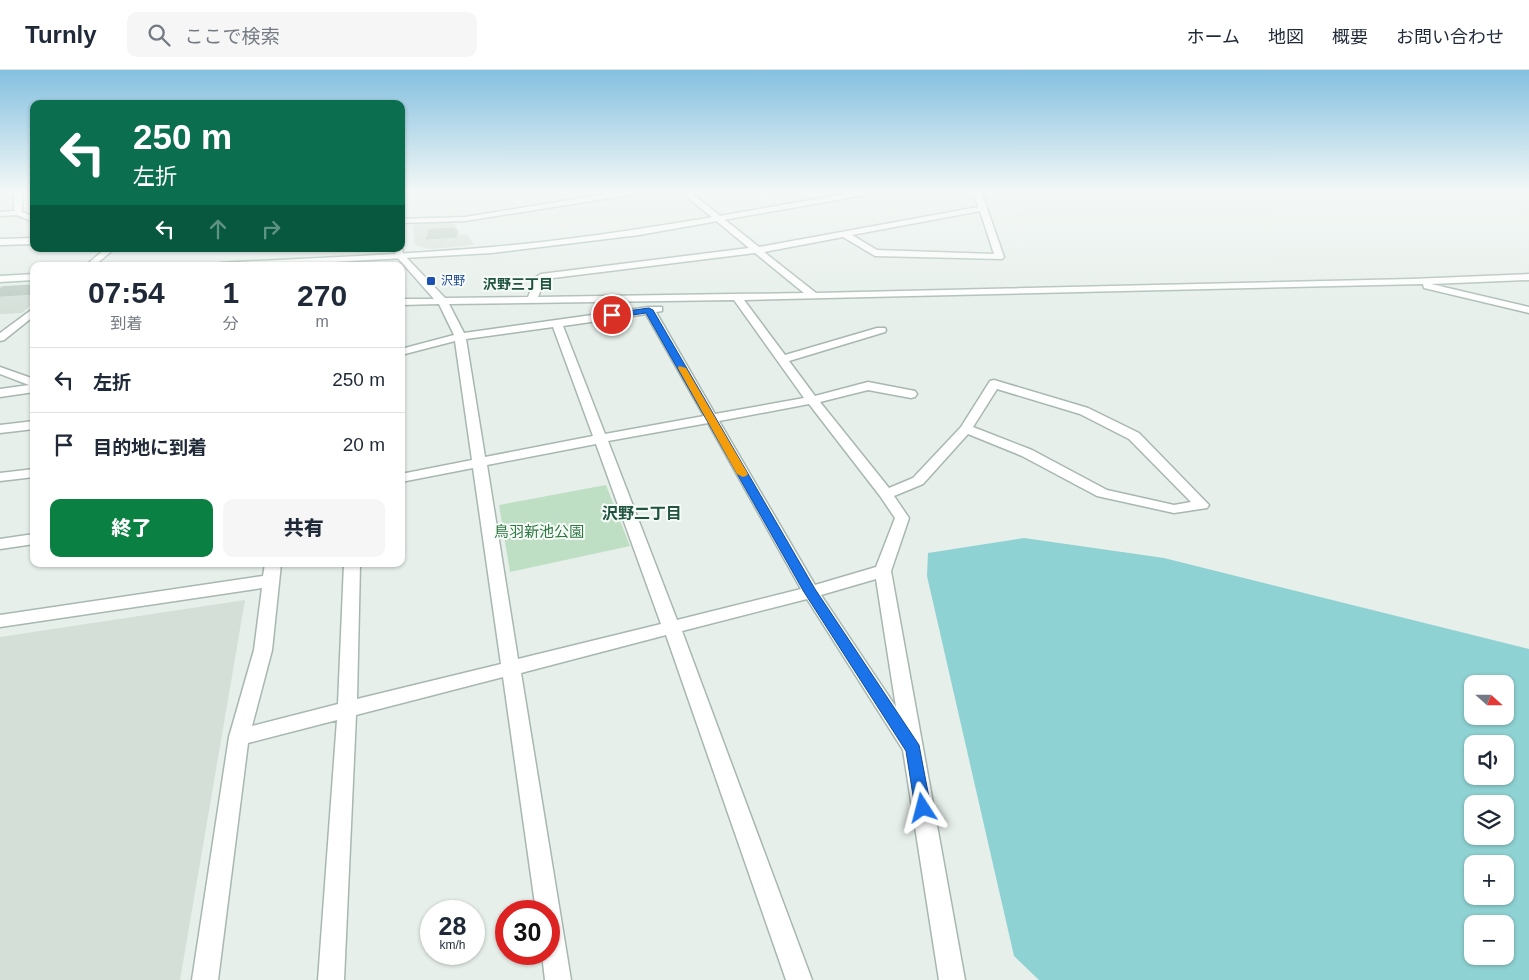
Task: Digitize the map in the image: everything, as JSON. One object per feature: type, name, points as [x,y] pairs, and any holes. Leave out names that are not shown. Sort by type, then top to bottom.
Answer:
[{"type":"street","points":[[405,252],[492,250],[628,233]]},
{"type":"street","points":[[737,233],[813,296]]},
{"type":"street","points":[[532,301],[541,278],[758,250],[844,234],[875,254],[999,257],[991,233]]},
{"type":"street","points":[[0,242],[30,241]]},
{"type":"street","points":[[94,262],[106,252]]},
{"type":"street","points":[[271,262],[399,252],[443,302],[460,337],[546,900]]},
{"type":"street","points":[[0,279],[30,277]]},
{"type":"street","points":[[405,302],[739,300],[813,296],[1411,282],[1529,277]]},
{"type":"street","points":[[1411,282],[1529,310]]},
{"type":"street","points":[[405,351],[460,337],[649,310],[739,300]]},
{"type":"street","points":[[739,300],[812,400],[886,494],[902,518],[883,571],[952,980]]},
{"type":"street","points":[[649,310],[811,592],[914,750]]},
{"type":"street","points":[[0,338],[30,314]]},
{"type":"street","points":[[20,322],[30,321]]},
{"type":"street","points":[[557,323],[672,626],[799,980]]},
{"type":"street","points":[[782,359],[881,330]]},
{"type":"street","points":[[0,370],[30,381]]},
{"type":"street","points":[[886,494],[918,481],[966,429],[994,384],[1084,411],[1134,436],[1202,505],[1174,508],[1102,493],[1027,453],[966,429]]},
{"type":"street","points":[[405,477],[812,400],[868,386],[911,394]]},
{"type":"street","points":[[0,393],[30,389]]},
{"type":"street","points":[[0,429],[30,425]]},
{"type":"street","points":[[0,477],[30,473]]},
{"type":"street","points":[[0,544],[30,540]]},
{"type":"street","points":[[331,980],[347,709],[352,567]]},
{"type":"street","points":[[239,737],[811,592],[883,571]]},
{"type":"street","points":[[0,621],[272,572],[263,650],[239,737],[205,980]]},
{"type":"street","points":[[556,965],[558,980]]},
{"type":"shaded area","points":[[414,233],[467,234],[474,245],[430,249],[415,245]]},
{"type":"shaded area","points":[[30,284],[30,306],[22,313],[0,314],[0,286]]},
{"type":"shaded area","points":[[245,600],[180,980],[0,980],[0,637]]},
{"type":"green space","name":"鳥羽新池公園","points":[[606,485],[630,546],[510,572],[499,505]]},
{"type":"water","points":[[1024,538],[1164,558],[1529,649],[1529,980],[1039,980],[1014,956],[927,576],[928,553]]},
{"type":"building","points":[[428,233],[457,233],[456,237],[426,239]]},
{"type":"building","points":[[30,285],[30,294],[0,296],[0,289],[3,287]]},
{"type":"slow traffic","points":[[682,368],[743,474]]},
{"type":"place","name":"沢野","points":[[431,281]]},
{"type":"district","name":"沢野三丁目","points":[[518,284]]},
{"type":"district","name":"沢野二丁目","points":[[642,513]]},
{"type":"route","points":[[612,315],[649,310],[811,592],[914,750],[923,808]]}]
